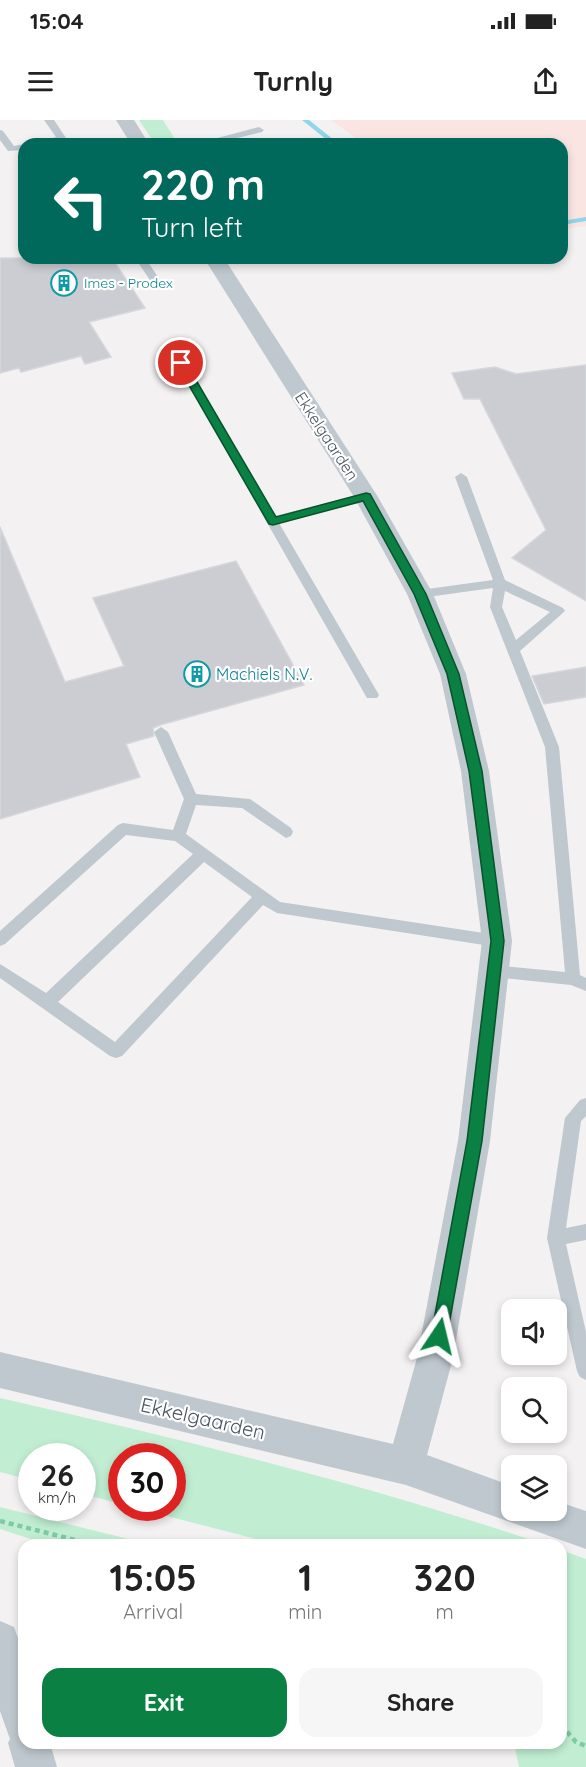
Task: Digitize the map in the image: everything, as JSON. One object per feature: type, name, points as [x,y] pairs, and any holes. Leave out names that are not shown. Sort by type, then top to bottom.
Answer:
[{"type":"street","points":[[125,120],[136,138]]},
{"type":"street","name":"Ekkelgaarden","points":[[218,264],[366,497],[420,594],[453,674],[476,771],[497,941],[494,971],[474,1141],[435,1358],[406,1466]]},
{"type":"street","name":"Ekkelgaarden","points":[[0,1370],[406,1466],[501,1500]]},
{"type":"street","points":[[560,1521],[586,1530]]},
{"type":"street","points":[[0,1641],[18,1703]]},
{"type":"street","points":[[32,1749],[36,1767]]},
{"type":"lane","points":[[49,120],[60,138]]},
{"type":"lane","points":[[225,138],[259,130]]},
{"type":"lane","points":[[0,133],[11,149],[18,148]]},
{"type":"lane","points":[[144,264],[158,284]]},
{"type":"lane","points":[[181,363],[372,695]]},
{"type":"lane","points":[[461,477],[500,583],[496,607],[552,747],[580,982],[494,971]]},
{"type":"lane","points":[[273,521],[366,497]]},
{"type":"lane","points":[[420,594],[500,583],[559,611],[513,650]]},
{"type":"lane","points":[[161,732],[190,799],[178,836]]},
{"type":"lane","points":[[190,799],[245,803],[286,832]]},
{"type":"lane","points":[[0,940],[123,829],[178,836],[277,907],[497,941]]},
{"type":"lane","points":[[47,1002],[203,854]]},
{"type":"lane","points":[[0,969],[116,1051],[262,897]]},
{"type":"lane","points":[[586,1105],[573,1118],[556,1238],[586,1371]]},
{"type":"lane","points":[[556,1238],[586,1232]]},
{"type":"path","points":[[0,1521],[71,1539]]},
{"type":"path","points":[[567,1732],[576,1742],[586,1746]]},
{"type":"shaded area","points":[[331,120],[586,120],[586,226],[568,228],[568,138],[356,138]]},
{"type":"green space","points":[[139,120],[163,120],[174,138],[151,138]]},
{"type":"green space","points":[[0,1398],[275,1464],[411,1502],[528,1539],[256,1539],[186,1521],[186,1443],[108,1443],[108,1501],[96,1497],[96,1443],[18,1443],[18,1477],[0,1472]]},
{"type":"green space","points":[[0,1507],[18,1512],[18,1521],[56,1521],[128,1539],[31,1539],[0,1529]]},
{"type":"green space","points":[[567,1552],[586,1559],[586,1767],[519,1767],[515,1749],[567,1749]]},
{"type":"building","name":"Imes - Prodex","points":[[0,258],[18,258],[18,264],[116,264],[145,308],[89,322],[111,357],[85,364],[81,356],[21,372],[19,368],[0,373]]},
{"type":"building","points":[[586,365],[586,601],[512,558],[546,530],[480,399],[464,399],[452,373],[495,367],[516,374]]},
{"type":"building","name":"Machiels N.V.","points":[[0,527],[65,682],[124,666],[93,598],[236,561],[304,685],[153,728],[154,736],[126,744],[140,777],[0,819]]},
{"type":"building","points":[[586,667],[586,697],[544,704],[532,676]]},
{"type":"waterway","points":[[305,120],[328,138]]},
{"type":"waterway","points":[[568,222],[586,219]]},
{"type":"place","name":"Imes - Prodex","points":[[64,283]]},
{"type":"place","name":"Machiels N.V.","points":[[197,674]]},
{"type":"route","points":[[181,363],[273,521],[366,497],[420,594],[453,674],[476,771],[497,941],[474,1141],[439,1336]]}]
